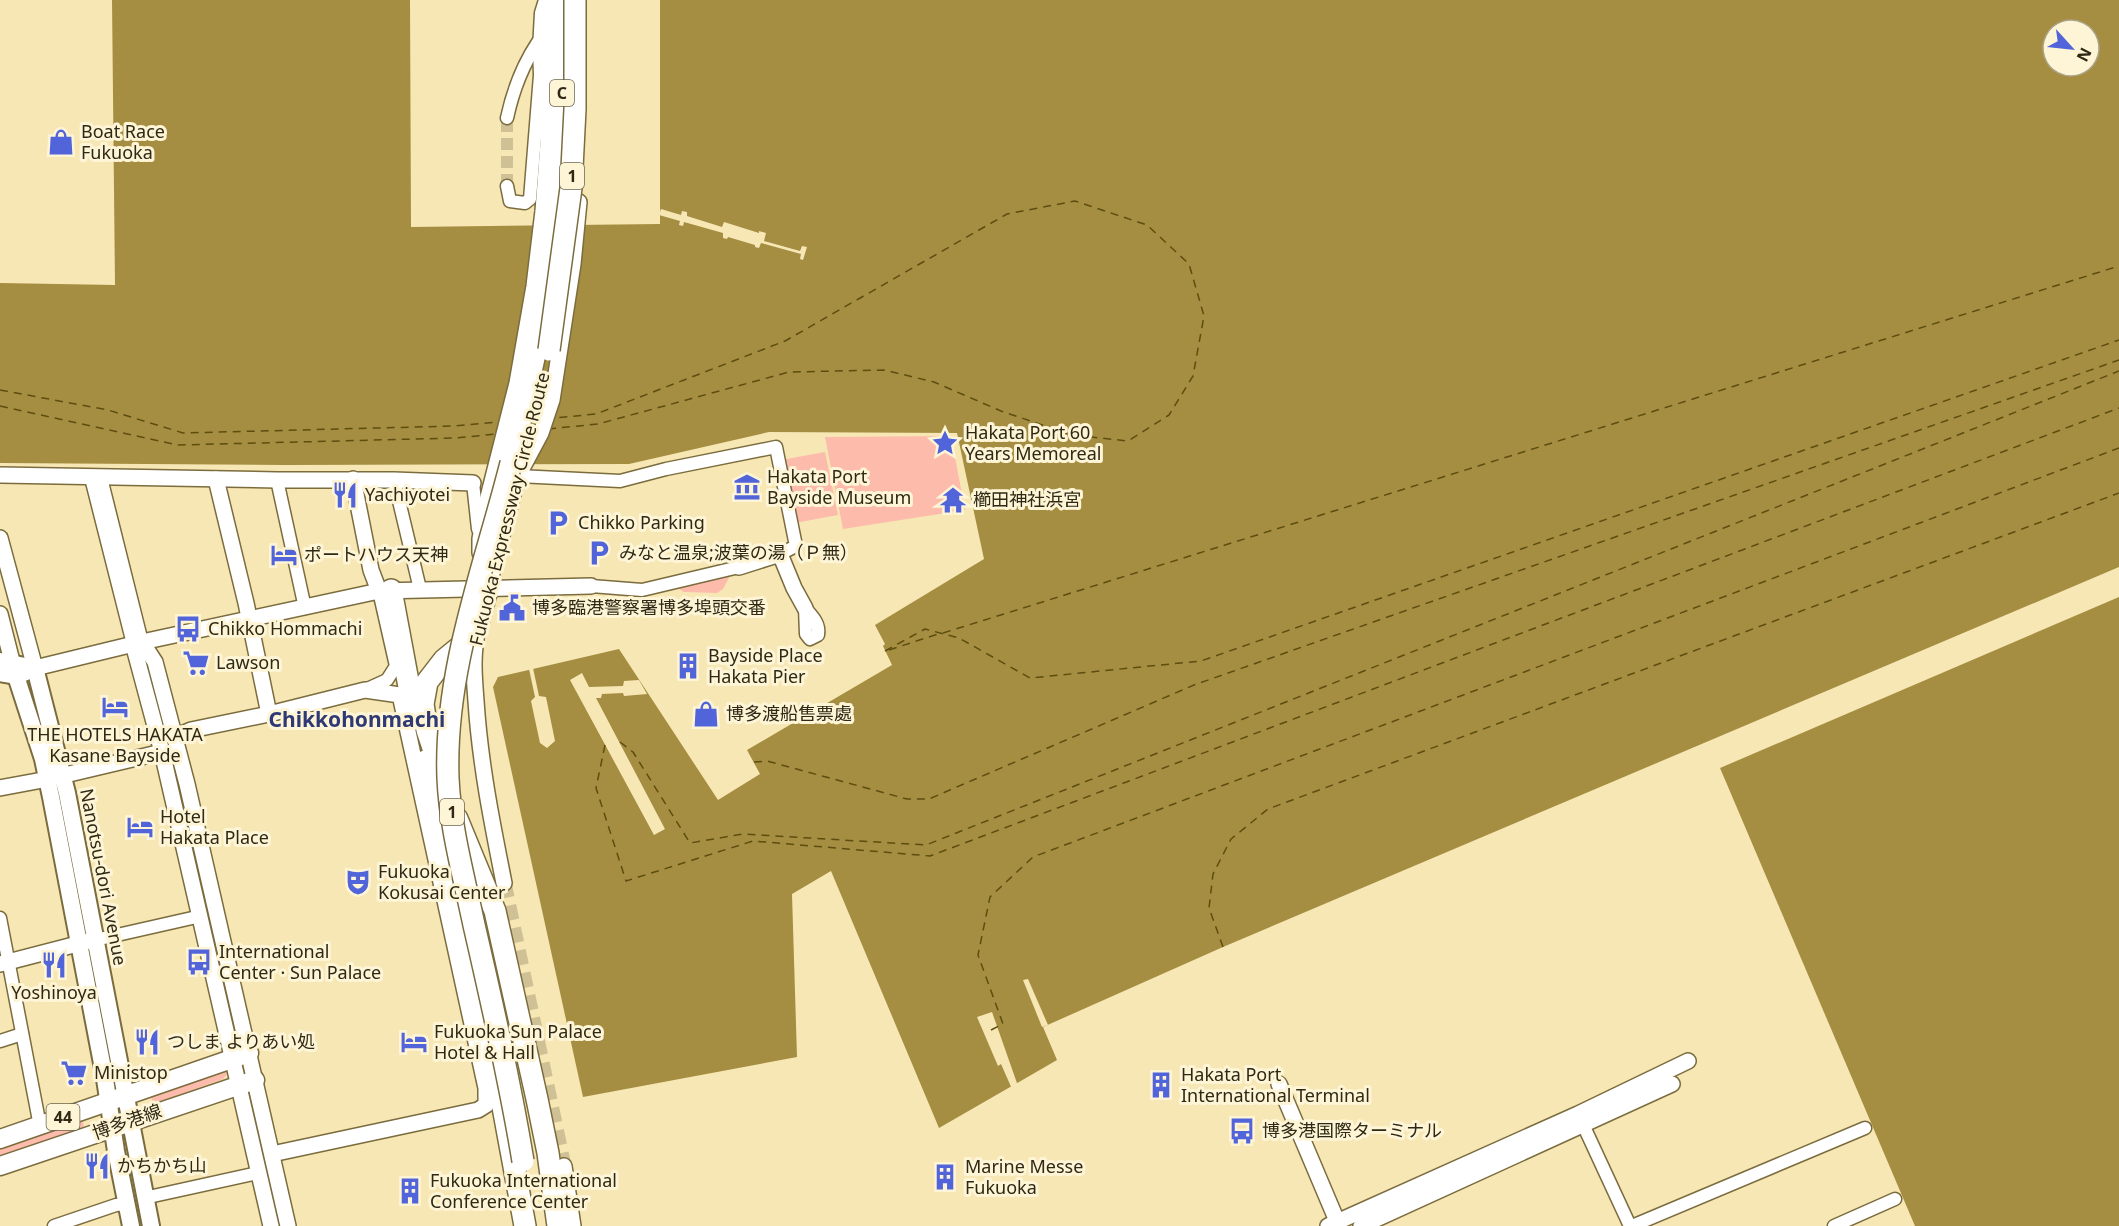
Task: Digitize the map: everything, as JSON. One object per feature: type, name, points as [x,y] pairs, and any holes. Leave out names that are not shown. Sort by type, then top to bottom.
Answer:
[{"type":"highway","name":"Fukuoka Expressway Circle Route","points":[[533,1226],[514,1104],[455,829],[448,779],[448,748],[450,712],[458,664],[529,386],[547,280],[558,186],[562,0]]},
{"type":"highway","name":"Fukuoka Expressway Circle Route","points":[[548,1226],[526,1101],[464,808],[461,748],[468,677],[549,350],[571,188],[575,110],[575,0]]},
{"type":"highway","points":[[418,730],[413,689],[417,678],[426,663],[459,638],[483,589]]},
{"type":"highway","points":[[483,589],[479,619],[466,642],[444,660],[428,682],[423,704],[427,729],[464,839],[495,910],[541,1121],[558,1226]]},
{"type":"highway","points":[[385,591],[503,1107],[525,1226]]},
{"type":"main road","points":[[7,668],[35,668]]},
{"type":"main road","name":"Nanotsu-dori Avenue","points":[[7,668],[55,778]]},
{"type":"main road","name":"Nanotsu-dori Avenue","points":[[35,668],[121,1124]]},
{"type":"main road","name":"博多港線","points":[[0,1139],[240,1055]]},
{"type":"main road","name":"博多港線","points":[[0,1166],[246,1082]]},
{"type":"main road","points":[[121,1124],[151,1226]]},
{"type":"main road","points":[[121,1124],[127,1204],[131,1226]]},
{"type":"street","points":[[507,186],[510,201],[525,203],[530,199],[540,75],[541,13],[545,0]]},
{"type":"street","points":[[480,539],[485,509],[517,383],[534,286],[548,143],[550,19],[555,0]]},
{"type":"street","points":[[483,589],[500,547],[521,470],[541,433],[552,400],[573,264],[585,102],[575,0]]},
{"type":"street","points":[[507,118],[523,65],[539,40]]},
{"type":"street","points":[[35,668],[138,643],[385,591],[544,586],[591,586],[642,590],[739,567],[780,554],[796,546],[776,447],[666,469],[620,481],[549,477],[521,470]]},
{"type":"street","points":[[0,475],[277,480],[353,479],[472,483],[480,539],[483,589],[472,667],[488,806],[504,883]]},
{"type":"street","points":[[97,477],[103,486],[201,916],[240,1055],[246,1082],[258,1173],[271,1226]]},
{"type":"street","points":[[216,479],[250,620],[269,714]]},
{"type":"street","points":[[175,737],[191,729],[269,714],[365,690],[387,680],[396,666],[385,591],[371,570],[353,479]]},
{"type":"street","points":[[277,480],[305,608]]},
{"type":"street","points":[[394,480],[420,589]]},
{"type":"street","name":"Nanotsu-dori Avenue","points":[[0,538],[35,668]]},
{"type":"street","points":[[780,554],[805,608]]},
{"type":"street","name":"Nanotsu-dori Avenue","points":[[0,614],[7,668]]},
{"type":"street","points":[[138,643],[154,662],[175,737],[216,905],[240,1055]]},
{"type":"street","points":[[272,1154],[478,1110],[486,1105],[486,1088],[400,695],[365,690]]},
{"type":"street","points":[[0,788],[55,778],[162,752]]},
{"type":"street","points":[[4,963],[201,916]]},
{"type":"street","points":[[0,918],[4,963],[22,1034],[40,1125]]},
{"type":"street","points":[[0,1041],[22,1034]]},
{"type":"street","points":[[1361,1226],[1581,1120],[1688,1061]]},
{"type":"street","points":[[246,1082],[272,1154],[288,1226]]},
{"type":"street","points":[[1279,1084],[1335,1224],[1672,1084]]},
{"type":"street","points":[[1581,1120],[1631,1226],[1865,1128]]},
{"type":"street","points":[[564,1166],[573,1226]]},
{"type":"street","points":[[144,1198],[258,1173]]},
{"type":"street","points":[[1834,1226],[1895,1199]]},
{"type":"street","points":[[54,1226],[127,1204]]},
{"type":"shaded area","points":[[112,0],[410,0],[411,227],[660,224],[660,0],[2119,0],[2119,567],[1223,947],[1043,1027],[1057,1060],[939,1128],[831,871],[792,894],[797,1057],[583,1097],[493,687],[498,677],[619,649],[718,800],[760,774],[747,750],[892,665],[875,625],[984,559],[957,433],[769,432],[629,464],[0,463],[0,283],[115,285]]},
{"type":"shaded area","points":[[951,436],[965,510],[843,529],[825,437]]},
{"type":"shaded area","points":[[825,452],[838,515],[795,523],[781,460]]},
{"type":"shaded area","points":[[731,574],[723,589],[717,593],[684,592],[676,587]]},
{"type":"shaded area","points":[[2119,597],[2119,1226],[1915,1226],[1720,768]]},
{"type":"shaded area","points":[[150,669],[210,903],[215,947],[235,1035],[169,761],[162,717]]},
{"type":"shaded area","points":[[226,1070],[229,1072],[223,1079],[153,1104],[150,1093]]},
{"type":"shaded area","points":[[83,1121],[84,1127],[0,1156],[0,1149]]},
{"type":"pier","points":[[661,209],[681,215],[682,211],[687,212],[687,216],[722,227],[724,222],[766,233],[764,241],[800,251],[802,246],[807,247],[803,260],[800,259],[801,254],[761,243],[759,248],[755,247],[755,245],[728,237],[723,238],[723,233],[684,222],[683,226],[679,225],[680,221],[659,215]]},
{"type":"pier","points":[[533,668],[539,696],[546,697],[555,741],[547,748],[540,743],[531,701],[535,697],[529,669]]},
{"type":"pier","points":[[582,673],[589,687],[623,686],[624,681],[639,680],[647,694],[624,696],[623,693],[602,694],[601,698],[596,698],[665,829],[654,835],[570,680]]},
{"type":"pier","points":[[1028,979],[1048,1025],[1042,1027],[1023,980]]},
{"type":"pier","points":[[992,1012],[1018,1086],[1012,1089],[1001,1064],[998,1066],[977,1017]]},
{"type":"ferry route","points":[[548,429],[598,424],[789,372],[884,370],[934,382],[1001,411],[1072,435],[1128,441],[1169,415],[1193,376],[1204,316],[1189,264],[1147,225],[1075,201],[1007,214],[785,341],[596,414],[554,418]]},
{"type":"ferry route","points":[[943,633],[2119,266]]},
{"type":"ferry route","points":[[885,651],[925,629],[959,638],[1030,678],[1201,661],[2119,340]]},
{"type":"ferry route","points":[[754,762],[767,761],[907,799],[929,799],[1194,685],[2119,360]]},
{"type":"ferry route","points":[[620,742],[633,752],[690,843],[743,834],[926,845],[2119,371]]},
{"type":"ferry route","points":[[0,390],[108,410],[183,433],[454,426],[499,422]]},
{"type":"ferry route","points":[[0,406],[178,445],[456,438],[496,434]]},
{"type":"ferry route","points":[[605,745],[596,788],[626,881],[753,841],[930,856],[2119,408]]},
{"type":"ferry route","points":[[991,1030],[1003,1024],[978,955],[990,897],[1033,857],[2119,448]]},
{"type":"ferry route","points":[[1223,947],[1209,908],[1213,874],[1231,839],[1268,809],[2119,493]]},
{"type":"ferry route","points":[[889,650],[938,634]]},
{"type":"tunnel","points":[[507,118],[507,186]]},
{"type":"tunnel","points":[[504,883],[564,1166]]},
{"type":"place","name":"Boat Race Fukuoka","points":[[61,142]]},
{"type":"place","name":"Hakata Port 60 Years Memoreal","points":[[945,443]]},
{"type":"place","name":"Hakata Port Bayside Museum","points":[[747,487]]},
{"type":"place","name":"Yachiyotei","points":[[345,495]]},
{"type":"place","name":"櫛田神社浜宮","points":[[953,500]]},
{"type":"place","name":"Chikko Parking","points":[[558,523]]},
{"type":"place","name":"みなと温泉;波葉の湯（Ｐ無）","points":[[599,553]]},
{"type":"place","name":"ポートハウス天神","points":[[284,555]]},
{"type":"place","name":"博多臨港警察署博多埠頭交番","points":[[512,608]]},
{"type":"place","name":"Chikko Hommachi","points":[[188,629]]},
{"type":"place","name":"Lawson","points":[[196,663]]},
{"type":"place","name":"Bayside Place Hakata Pier","points":[[688,666]]},
{"type":"place","name":"THE HOTELS HAKATA Kasane Bayside","points":[[115,707]]},
{"type":"place","name":"博多渡船售票處","points":[[706,714]]},
{"type":"place","name":"Hotel Hakata Place","points":[[140,827]]},
{"type":"place","name":"Fukuoka Kokusai Center","points":[[358,882]]},
{"type":"place","name":"International Center · Sun Palace","points":[[199,962]]},
{"type":"place","name":"Yoshinoya","points":[[54,965]]},
{"type":"place","name":"つしま よりあい処","points":[[147,1042]]},
{"type":"place","name":"Fukuoka Sun Palace Hotel & Hall","points":[[414,1042]]},
{"type":"place","name":"Ministop","points":[[74,1073]]},
{"type":"place","name":"Hakata Port International Terminal","points":[[1161,1085]]},
{"type":"place","name":"博多港国際ターミナル","points":[[1242,1131]]},
{"type":"place","name":"かちかち山","points":[[97,1166]]},
{"type":"place","name":"Marine Messe Fukuoka","points":[[945,1177]]},
{"type":"place","name":"Fukuoka International Conference Center","points":[[410,1191]]},
{"type":"district","name":"Chikkohonmachi","points":[[357,720]]}]
